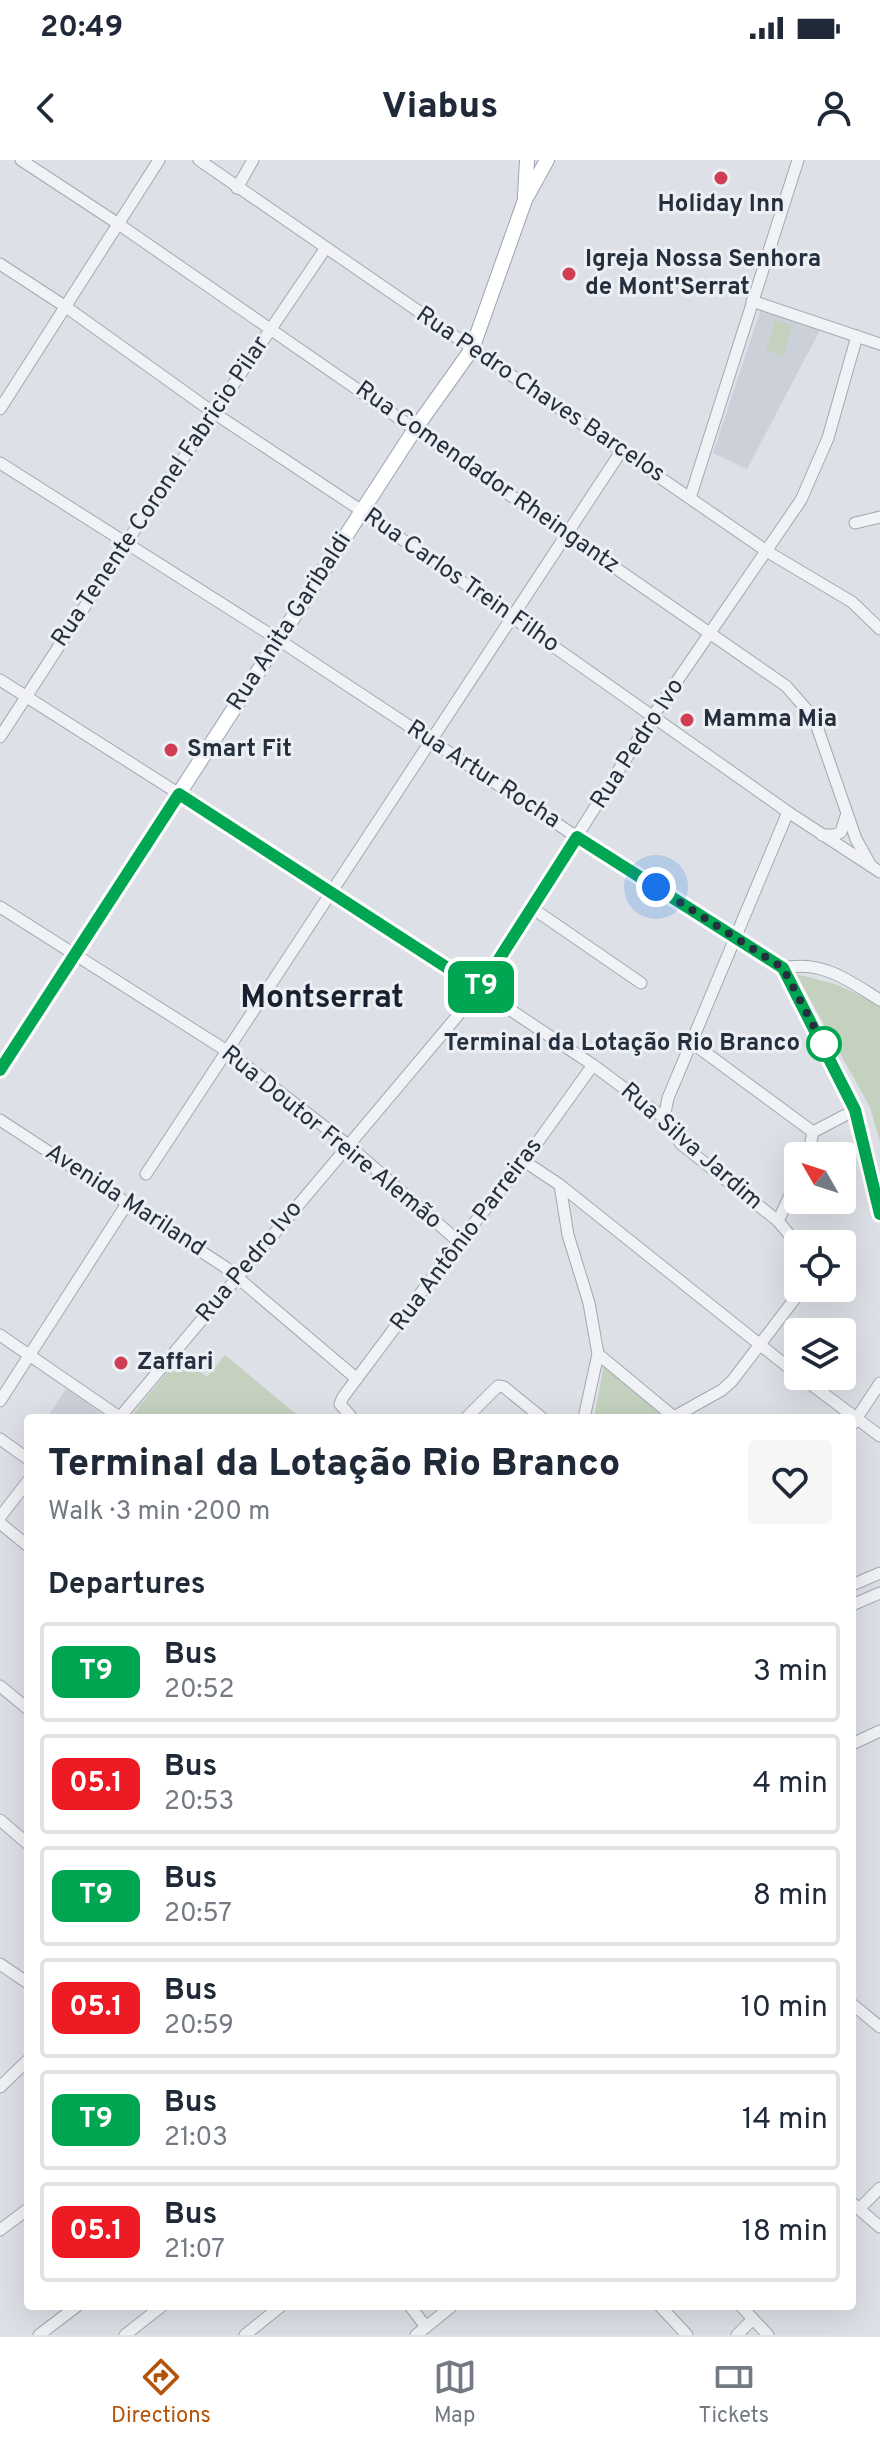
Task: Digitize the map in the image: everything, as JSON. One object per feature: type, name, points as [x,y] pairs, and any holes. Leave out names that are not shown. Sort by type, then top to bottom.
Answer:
[{"type":"main road","name":"Rua Anita Garibaldi","points":[[525,200],[527,160]]},
{"type":"main road","points":[[525,200],[536,160]]},
{"type":"main road","name":"Rua Anita Garibaldi","points":[[0,1070],[415,429],[472,349],[525,200],[547,160]]},
{"type":"street","name":"Rua Comendador Rheingantz","points":[[21,160],[117,223],[786,686],[814,718],[856,839],[875,869]]},
{"type":"street","points":[[0,409],[159,160]]},
{"type":"street","name":"Rua Pedro Chaves Barcelos","points":[[199,160],[768,552],[852,602],[880,629]]},
{"type":"street","points":[[237,188],[253,160]]},
{"type":"street","points":[[690,498],[798,160]]},
{"type":"street","name":"Rua Tenente Coronel Fabricio Pilar","points":[[0,737],[126,543],[325,249]]},
{"type":"street","name":"Rua Carlos Trein Filho","points":[[0,264],[66,307],[214,413],[362,511],[788,812],[875,869]]},
{"type":"street","points":[[752,301],[880,344]]},
{"type":"street","name":"Rua Pedro Ivo","points":[[123,1414],[480,989],[653,716],[801,500],[828,438],[857,336]]},
{"type":"street","points":[[146,1174],[622,450]]},
{"type":"street","name":"Rua Artur Rocha","points":[[0,463],[279,640],[577,837],[783,968]]},
{"type":"street","points":[[855,523],[880,517]]},
{"type":"street","name":"Rua Silva Jardim","points":[[0,680],[332,891],[593,1065],[664,1118],[681,1144],[786,1230]]},
{"type":"street","points":[[822,835],[841,832],[847,810]]},
{"type":"street","points":[[664,1118],[668,1098],[788,812]]},
{"type":"street","name":"Rua Doutor Freire Alemão","points":[[0,907],[227,1051],[348,1145],[459,1242]]},
{"type":"street","points":[[532,908],[641,983]]},
{"type":"street","points":[[880,1000],[839,974],[817,966],[783,968],[855,1110],[880,1215]]},
{"type":"street","points":[[691,1042],[813,1132]]},
{"type":"street","name":"Rua Antônio Parreiras","points":[[349,1414],[340,1404],[357,1379],[524,1161],[593,1065]]},
{"type":"street","points":[[813,1132],[855,1110]]},
{"type":"street","name":"Avenida Mariland","points":[[0,1120],[237,1277],[357,1379]]},
{"type":"street","points":[[811,1142],[813,1132]]},
{"type":"street","points":[[524,1161],[560,1185],[784,1364]]},
{"type":"street","points":[[560,1185],[568,1235],[589,1303],[598,1354],[585,1414]]},
{"type":"street","points":[[0,1401],[128,1202]]},
{"type":"street","points":[[778,1221],[784,1208]]},
{"type":"street","points":[[680,1414],[722,1390],[793,1302]]},
{"type":"street","points":[[0,1335],[114,1414]]},
{"type":"street","points":[[598,1354],[668,1414]]},
{"type":"street","points":[[856,1420],[880,1383]]},
{"type":"street","points":[[470,1414],[498,1386],[504,1387],[537,1414]]},
{"type":"street","points":[[817,1390],[845,1414]]},
{"type":"street","points":[[856,1423],[880,1436]]},
{"type":"street","points":[[0,1439],[24,1456]]},
{"type":"street","points":[[24,1487],[0,1520],[24,1542]]},
{"type":"street","points":[[856,1583],[880,1573]]},
{"type":"street","points":[[856,1603],[880,1593]]},
{"type":"street","points":[[0,1686],[24,1706]]},
{"type":"street","points":[[856,1742],[880,1731]]},
{"type":"street","points":[[0,1820],[24,1841]]},
{"type":"street","points":[[0,1964],[24,1980]]},
{"type":"street","points":[[856,2007],[880,2027]]},
{"type":"street","points":[[1,2084],[24,2064]]},
{"type":"street","points":[[856,2205],[880,2188]]},
{"type":"street","points":[[856,2207],[880,2227]]},
{"type":"street","points":[[0,2230],[24,2212]]},
{"type":"street","points":[[39,2335],[72,2310]]},
{"type":"street","points":[[125,2335],[157,2310]]},
{"type":"street","points":[[245,2335],[276,2310]]},
{"type":"street","points":[[413,2310],[426,2327]]},
{"type":"street","points":[[416,2335],[447,2310]]},
{"type":"street","points":[[664,2310],[687,2335]]},
{"type":"street","points":[[745,2310],[768,2335]]},
{"type":"street","points":[[737,2335],[753,2319]]},
{"type":"shaded area","points":[[761,309],[820,330],[747,469],[713,453]]},
{"type":"shaded area","points":[[66,1389],[101,1414],[50,1414]]},
{"type":"green space","points":[[775,320],[793,326],[783,356],[766,350]]},
{"type":"green space","points":[[796,974],[835,984],[880,1004],[880,1142],[870,1107]]},
{"type":"green space","points":[[225,1355],[296,1414],[134,1413],[180,1356],[207,1377]]},
{"type":"green space","points":[[604,1365],[661,1414],[595,1414]]},
{"type":"bus line","name":"T9","points":[[0,1070],[179,794],[480,989],[577,837],[783,968],[855,1110],[880,1214]]},
{"type":"place","name":"Holiday Inn","points":[[721,178]]},
{"type":"place","name":"Igreja Nossa Senhora de Mont'Serrat","points":[[569,274]]},
{"type":"place","name":"Mamma Mia","points":[[687,720]]},
{"type":"place","name":"Smart Fit","points":[[171,750]]},
{"type":"place","name":"Terminal da Lotação Rio Branco","points":[[824,1044]]},
{"type":"place","name":"Zaffari","points":[[121,1363]]},
{"type":"district","name":"Montserrat","points":[[322,999]]},
{"type":"route","points":[[656,887],[783,968],[824,1044]]}]
